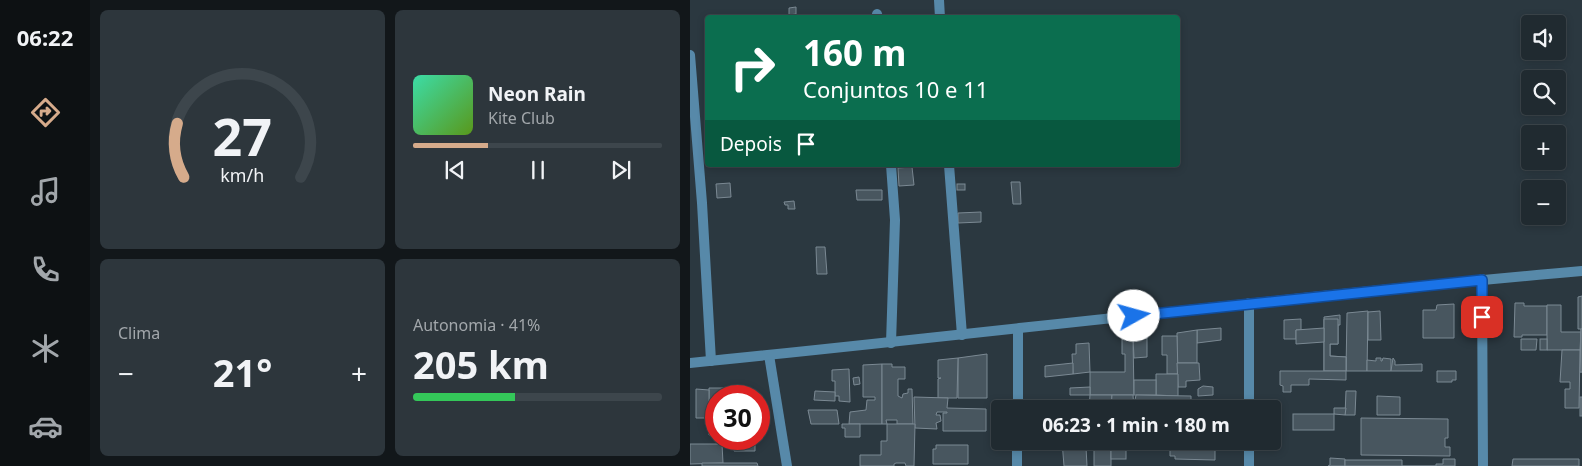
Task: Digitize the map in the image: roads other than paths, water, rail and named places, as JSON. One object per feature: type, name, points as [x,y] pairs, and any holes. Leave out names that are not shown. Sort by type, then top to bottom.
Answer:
[{"type":"street","points":[[939,0],[940,15]]},
{"type":"street","points":[[690,55],[702,203],[711,361]]},
{"type":"street","points":[[891,167],[895,220],[891,342]]},
{"type":"street","points":[[949,167],[962,335]]},
{"type":"street","points":[[690,363],[1018,330],[1250,303],[1582,271]]},
{"type":"street","points":[[1482,280],[1482,466]]},
{"type":"street","points":[[1249,400],[1250,303]]},
{"type":"street","points":[[1018,330],[1018,400]]},
{"type":"street","points":[[769,355],[787,466]]},
{"type":"street","points":[[1017,450],[1017,466]]},
{"type":"street","points":[[1249,450],[1249,466]]}]
